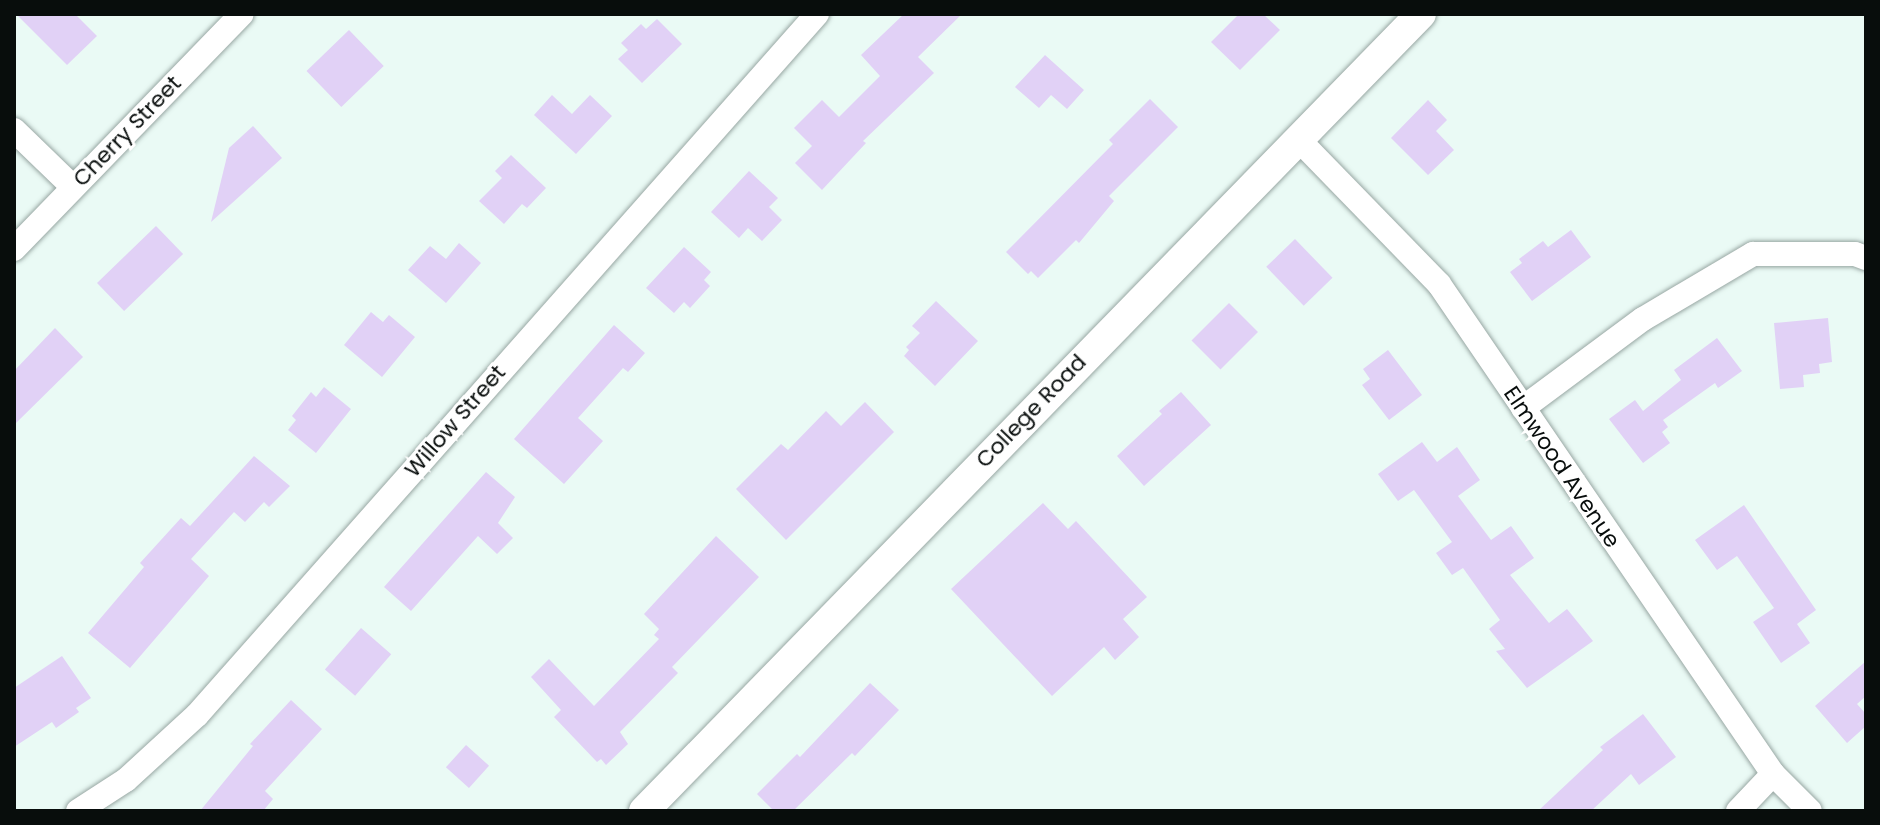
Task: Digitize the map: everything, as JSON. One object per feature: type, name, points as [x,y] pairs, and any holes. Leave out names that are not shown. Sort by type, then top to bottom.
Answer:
[{"type":"street","name":"Cherry Street","points":[[14,249],[242,14]]},
{"type":"street","name":"Willow Street","points":[[78,811],[126,780],[197,715],[817,14]]},
{"type":"street","name":"College Road","points":[[644,811],[1421,14]]},
{"type":"street","points":[[14,130],[72,186]]},
{"type":"street","name":"Elmwood Avenue","points":[[1297,138],[1439,284],[1773,774],[1810,811]]},
{"type":"street","points":[[1523,408],[1643,319],[1753,254],[1855,254],[1866,258]]},
{"type":"street","points":[[1738,811],[1773,774]]},
{"type":"building","points":[[16,14],[75,14],[97,36],[67,65]]},
{"type":"building","points":[[904,14],[962,14],[918,57],[934,73],[863,141],[866,143],[822,190],[795,163],[812,146],[794,128],[822,100],[839,117],[880,76],[861,55]]},
{"type":"building","points":[[1239,14],[1263,14],[1280,30],[1240,70],[1211,42]]},
{"type":"building","points":[[657,19],[682,44],[642,83],[618,59],[628,50],[621,43],[641,24],[646,29]]},
{"type":"building","points":[[349,30],[384,66],[341,107],[307,71]]},
{"type":"building","points":[[1045,55],[1084,90],[1067,109],[1051,95],[1039,108],[1015,87]]},
{"type":"building","points":[[552,95],[572,114],[590,95],[612,116],[576,154],[534,115]]},
{"type":"building","points":[[1150,99],[1178,127],[1109,196],[1114,201],[1079,243],[1076,240],[1038,278],[1031,271],[1028,274],[1006,252],[1113,144],[1109,140]]},
{"type":"building","points":[[1428,100],[1447,120],[1436,131],[1454,150],[1428,175],[1391,138]]},
{"type":"building","points":[[253,126],[282,158],[211,222],[229,148]]},
{"type":"building","points":[[511,155],[546,188],[527,208],[522,204],[504,224],[479,201],[502,178],[495,171]]},
{"type":"building","points":[[749,171],[778,198],[769,207],[782,220],[762,241],[748,228],[739,238],[711,212]]},
{"type":"building","points":[[156,226],[183,254],[124,311],[97,283]]},
{"type":"building","points":[[1571,230],[1591,257],[1532,301],[1510,272],[1522,263],[1519,259],[1543,241],[1548,247]]},
{"type":"building","points":[[1295,239],[1333,278],[1304,306],[1266,267]]},
{"type":"building","points":[[459,243],[481,263],[446,303],[408,270],[430,246],[446,259]]},
{"type":"building","points":[[684,247],[711,272],[704,280],[710,286],[690,308],[684,302],[674,313],[646,288]]},
{"type":"building","points":[[936,301],[978,341],[935,386],[904,356],[909,350],[906,347],[920,333],[912,326]]},
{"type":"building","points":[[1229,303],[1258,332],[1221,369],[1192,340]]},
{"type":"building","points":[[371,312],[383,322],[389,315],[415,337],[382,377],[344,345]]},
{"type":"building","points":[[1828,318],[1832,362],[1819,364],[1820,373],[1803,375],[1804,387],[1780,389],[1774,323]]},
{"type":"building","points":[[614,325],[645,353],[628,372],[623,368],[578,418],[603,441],[564,484],[514,439]]},
{"type":"building","points":[[55,328],[83,357],[14,425],[14,371]]},
{"type":"building","points":[[1717,338],[1742,371],[1718,388],[1715,383],[1663,420],[1668,427],[1662,432],[1670,443],[1643,463],[1609,419],[1635,400],[1643,411],[1681,380],[1674,370]]},
{"type":"building","points":[[1388,350],[1422,395],[1389,420],[1362,385],[1370,379],[1363,369]]},
{"type":"building","points":[[324,387],[351,409],[316,453],[288,430],[296,420],[292,416],[311,392],[316,397]]},
{"type":"building","points":[[1181,392],[1211,425],[1144,486],[1117,456]]},
{"type":"building","points":[[865,402],[894,432],[786,540],[736,489],[781,444],[788,450],[826,411],[841,426]]},
{"type":"building","points":[[1422,442],[1437,462],[1457,447],[1480,480],[1458,496],[1491,540],[1511,526],[1534,558],[1510,575],[1549,623],[1567,609],[1593,641],[1527,688],[1496,651],[1505,649],[1489,629],[1500,620],[1463,568],[1452,575],[1436,553],[1452,542],[1414,490],[1398,501],[1378,474]]},
{"type":"building","points":[[254,456],[290,486],[269,507],[264,502],[245,522],[234,512],[191,559],[209,576],[130,668],[88,633],[144,567],[140,563],[181,518],[190,526]]},
{"type":"building","points":[[486,472],[515,497],[498,523],[513,538],[497,554],[478,536],[411,611],[384,587]]},
{"type":"building","points":[[1043,503],[1068,529],[1076,521],[1147,597],[1123,619],[1139,637],[1115,660],[1104,647],[1052,696],[951,589]]},
{"type":"building","points":[[1744,505],[1816,610],[1797,624],[1810,643],[1781,663],[1753,622],[1774,608],[1737,556],[1717,570],[1695,540]]},
{"type":"building","points":[[716,536],[759,577],[672,667],[678,673],[620,732],[628,744],[606,765],[601,759],[597,762],[554,717],[561,710],[531,677],[549,659],[594,706],[659,639],[654,635],[659,629],[644,614]]},
{"type":"building","points":[[361,628],[391,654],[355,696],[325,670]]},
{"type":"building","points":[[62,656],[91,698],[76,708],[79,712],[56,728],[52,722],[14,747],[14,688]]},
{"type":"building","points":[[1866,661],[1866,696],[1857,704],[1866,714],[1866,726],[1847,743],[1815,706]]},
{"type":"building","points":[[870,683],[899,710],[855,756],[852,753],[793,811],[774,811],[757,794],[797,754],[800,757]]},
{"type":"building","points":[[291,700],[322,729],[265,791],[273,799],[263,811],[200,811],[253,746],[250,744]]},
{"type":"building","points":[[1643,714],[1676,757],[1639,785],[1631,774],[1591,811],[1538,811],[1603,750],[1600,747]]},
{"type":"building","points":[[466,745],[489,766],[469,788],[446,767]]}]
